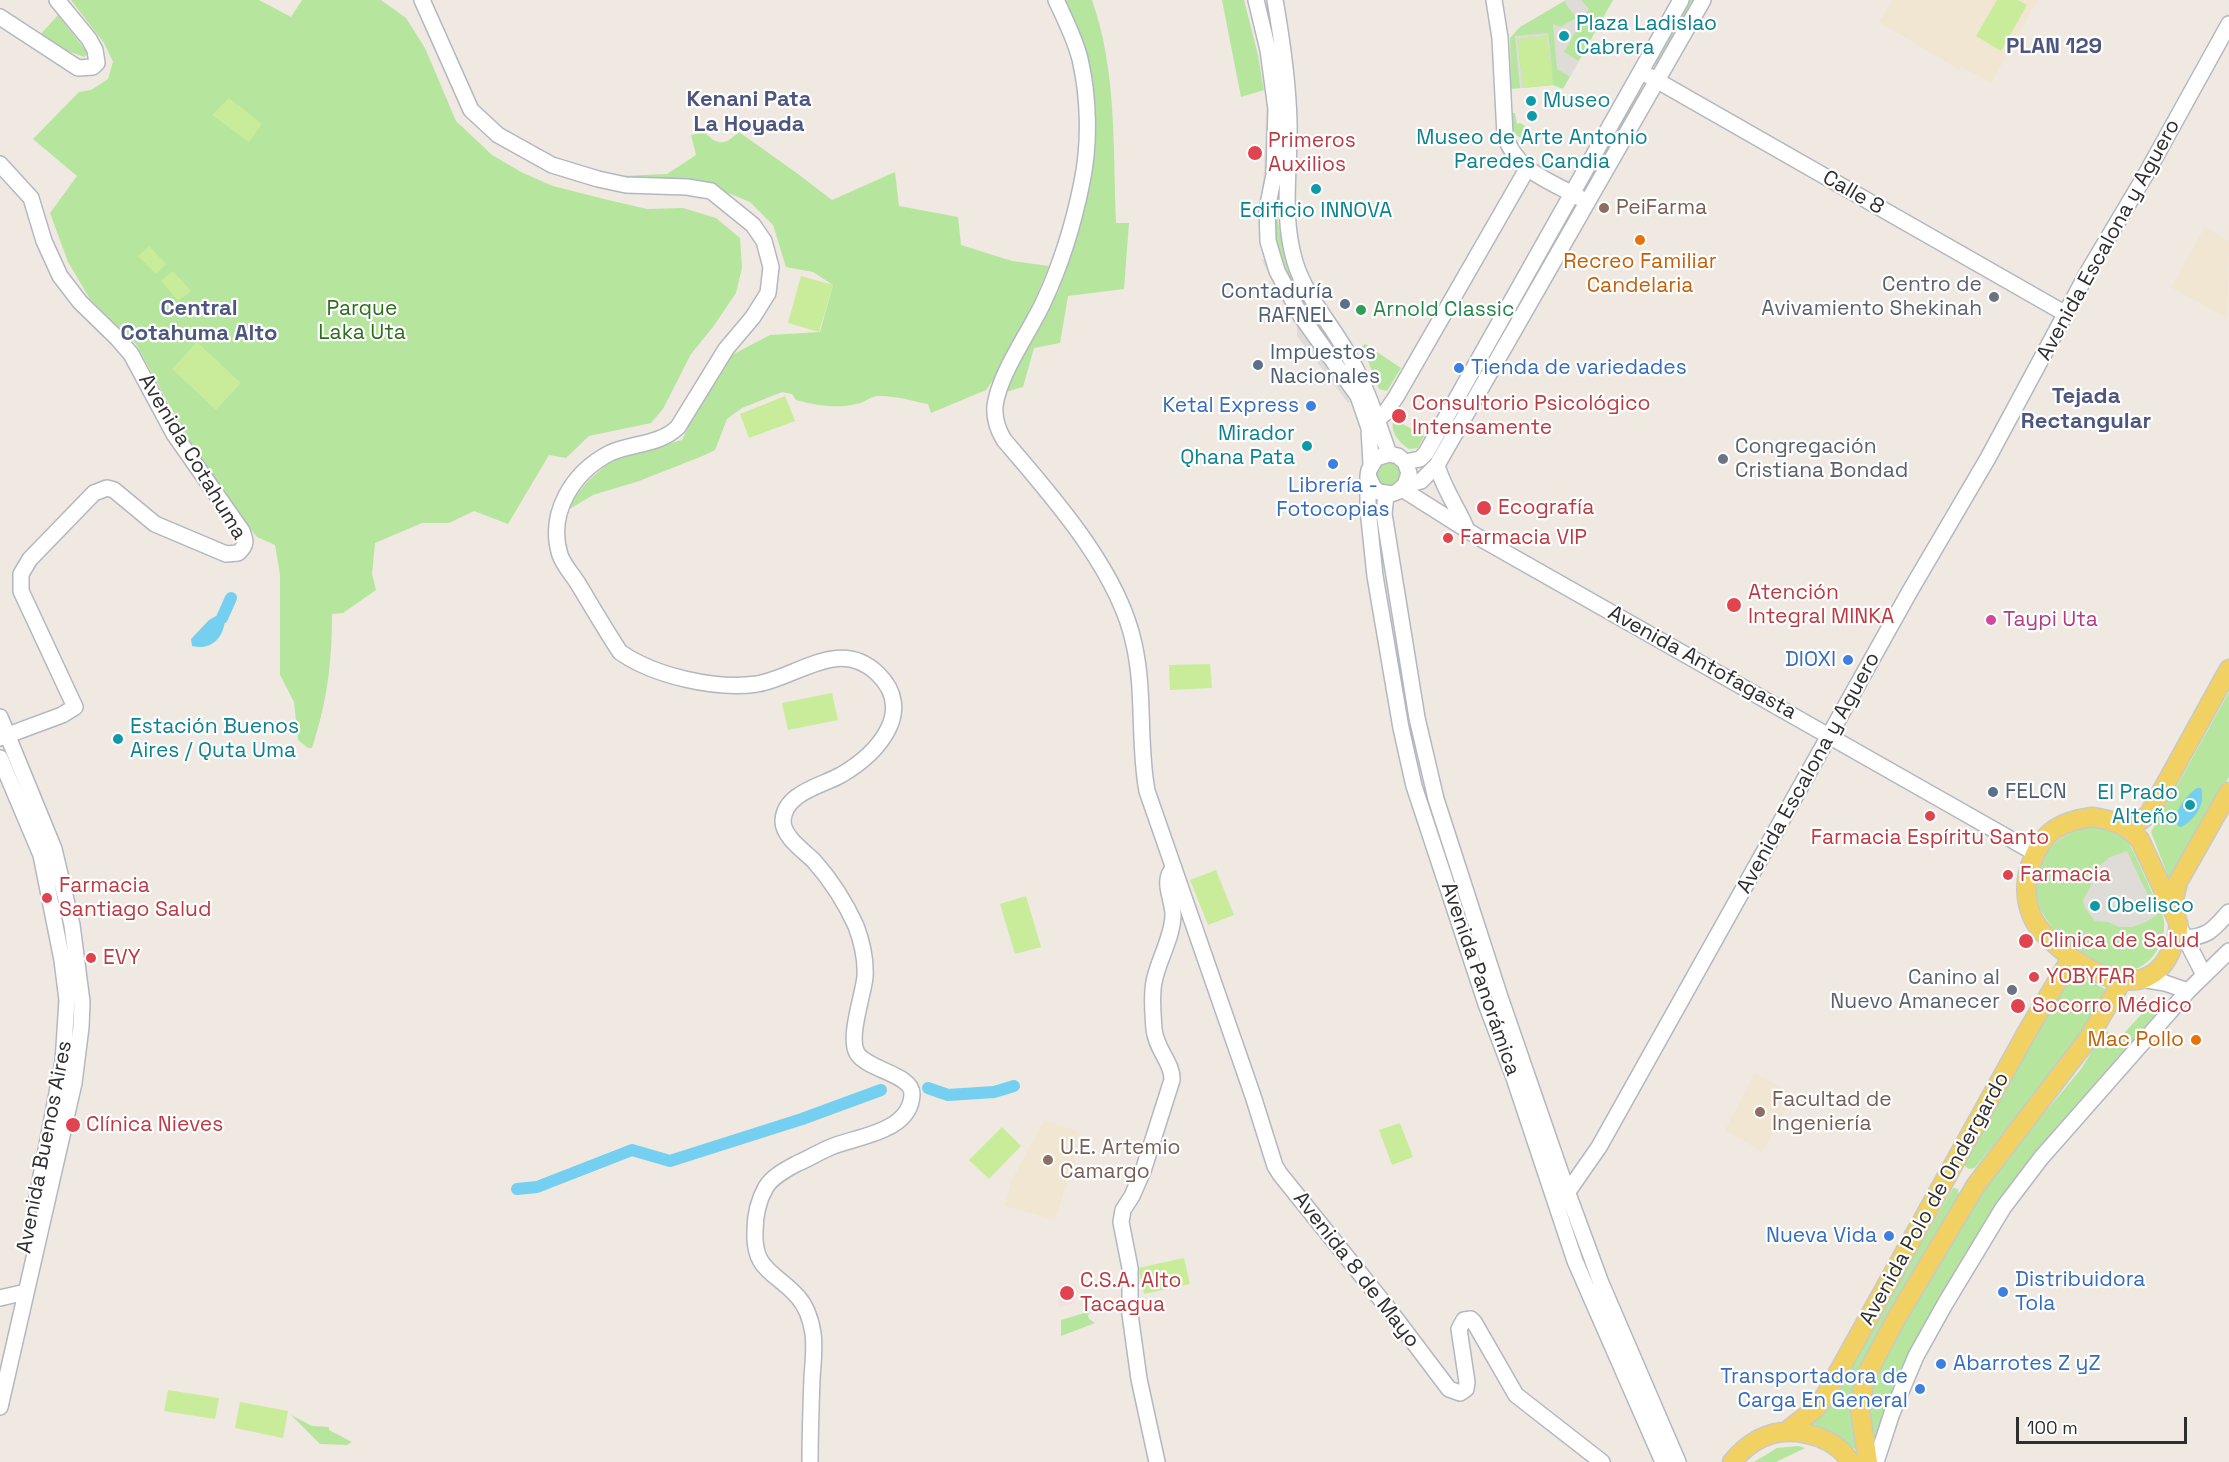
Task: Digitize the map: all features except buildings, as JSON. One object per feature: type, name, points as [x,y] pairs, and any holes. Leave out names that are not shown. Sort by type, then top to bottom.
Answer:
[{"type":"main road","points":[[2122,825],[2140,821],[2149,814],[2229,669]]},
{"type":"main road","points":[[2178,924],[2140,840],[2131,830],[2109,819],[2092,817],[2071,820],[2055,829],[2041,842],[2029,867],[2026,898],[2032,918],[2044,934],[2071,958],[2104,977],[2122,981],[2141,979],[2155,972],[2167,959],[2174,943],[2178,924],[2178,882],[2229,792]]},
{"type":"main road","name":"Avenida Polo de Ondergardo","points":[[1788,1430],[1816,1408],[1825,1396],[2071,958]]},
{"type":"main road","name":"Avenida Polo de Ondergardo","points":[[1868,1462],[1860,1410],[1868,1372],[1896,1319],[1976,1185],[2088,1039],[2122,981]]},
{"type":"main road","points":[[1732,1462],[1753,1442],[1788,1430],[1831,1442],[1846,1455],[1850,1462]]},
{"type":"street","points":[[0,17],[78,68],[93,68],[97,63],[95,50],[89,39],[57,0]]},
{"type":"street","points":[[1056,0],[1072,34],[1084,80],[1088,127],[1083,181],[1068,238],[1047,295],[999,388],[995,408],[996,419],[1004,440],[1084,540],[1119,600],[1134,644],[1141,689],[1147,791],[1174,868],[1168,881],[1173,912],[1172,926],[1154,983],[1153,1004],[1156,1042],[1170,1067],[1172,1080],[1143,1171],[1124,1210],[1121,1222],[1130,1268],[1130,1314],[1139,1379],[1156,1462]]},
{"type":"street","name":"Avenida Panorámica","points":[[1256,0],[1268,50],[1274,89],[1276,128],[1274,175],[1267,209],[1268,241],[1272,259],[1301,316],[1358,396],[1389,454]]},
{"type":"street","name":"Avenida Panorámica","points":[[1275,0],[1287,74],[1289,123],[1286,216],[1293,254],[1301,279],[1310,297],[1345,349],[1367,390],[1374,424],[1368,509],[1376,576],[1401,728],[1420,806],[1560,1193],[1678,1462]]},
{"type":"street","points":[[1494,0],[1500,38],[1506,137],[1515,156],[1527,169],[1588,203]]},
{"type":"street","points":[[1405,462],[1420,459],[1426,453],[1681,0]]},
{"type":"street","points":[[1403,487],[1409,473],[1405,462],[1398,456],[1382,455],[1370,470],[1374,488],[1386,494],[1397,492],[1421,480],[1437,465],[1703,0]]},
{"type":"street","points":[[419,1],[471,110],[498,135],[552,165],[598,179],[626,185],[687,187],[711,191],[753,225],[764,241],[771,280],[768,293],[753,317],[726,349],[678,427],[658,439],[613,452],[599,460],[582,474],[562,501],[557,535],[561,558],[620,652],[662,671],[722,686],[759,684],[784,677],[831,657],[854,658],[876,672],[893,695],[895,709],[893,721],[878,744],[847,771],[798,796],[786,810],[783,818],[785,829],[799,848],[814,861],[840,897],[854,922],[861,942],[865,972],[856,1025],[857,1054],[870,1064],[911,1086],[912,1091],[907,1112],[897,1122],[885,1129],[832,1147],[789,1168],[766,1186],[758,1208],[754,1247],[758,1259],[774,1278],[801,1300],[813,1334],[810,1462]]},
{"type":"street","name":"Avenida Escalona y Aguero","points":[[1560,1193],[1599,1147],[1829,735],[1988,458],[2229,24]]},
{"type":"street","name":"Calle 8","points":[[1641,72],[2066,314]]},
{"type":"street","name":"Avenida Cotahuma","points":[[0,164],[31,198],[44,241],[60,276],[80,302],[131,354],[174,434],[242,531],[246,541],[245,546],[238,553],[226,554],[155,524],[114,490],[107,488],[94,493],[30,559],[20,582],[21,591],[75,707],[62,715],[4,736]]},
{"type":"street","points":[[1374,424],[1396,397],[1527,169]]},
{"type":"street","points":[[1437,465],[1441,480],[1467,530]]},
{"type":"street","name":"Avenida Antofagasta","points":[[1403,487],[1467,530],[2035,853]]},
{"type":"street","name":"Avenida Panorámica","points":[[1386,494],[1383,511],[1413,693],[1436,799],[1560,1193],[1575,1262],[1663,1462]]},
{"type":"street","points":[[1396,696],[1413,693]]},
{"type":"street","name":"Avenida Buenos Aires","points":[[0,717],[4,736],[54,849],[72,925],[82,1002],[74,1083],[21,1293],[0,1365]]},
{"type":"street","name":"Avenida Buenos Aires","points":[[0,758],[41,855],[62,960],[67,1000],[61,1073],[0,1407]]},
{"type":"street","name":"Avenida 8 de Mayo","points":[[1174,868],[1275,1166],[1280,1174],[1387,1307],[1449,1389],[1460,1393],[1466,1389],[1460,1329],[1464,1320],[1471,1319],[1516,1395],[1602,1462]]},
{"type":"street","points":[[2178,924],[2201,937],[2210,933],[2229,912]]},
{"type":"street","points":[[2178,924],[2204,975]]},
{"type":"street","points":[[1875,1462],[1892,1413],[1916,1356],[2003,1208],[2041,1158],[2188,991],[2229,951]]},
{"type":"street","points":[[2141,979],[2165,983],[2188,991]]},
{"type":"street","points":[[0,1298],[21,1293]]},
{"type":"shaded area","points":[[1247,0],[1250,0],[1269,89],[1267,175],[1259,210],[1264,172],[1267,90],[1261,53]]},
{"type":"shaded area","points":[[1581,0],[1589,9],[1564,52],[1579,61],[1570,77],[1557,69],[1553,24],[1561,27],[1576,18],[1564,1]]},
{"type":"shaded area","points":[[1893,0],[2038,0],[1991,83],[1961,66],[1958,69],[1879,22]]},
{"type":"shaded area","points":[[1548,33],[1554,85],[1547,36],[1517,39],[1523,88],[1520,88],[1515,36]]},
{"type":"shaded area","points":[[2205,227],[2229,241],[2227,318],[2171,287]]},
{"type":"shaded area","points":[[1261,259],[1267,261],[1335,372],[1350,402],[1348,403],[1297,336],[1297,326]]},
{"type":"shaded area","points":[[2127,851],[2157,915],[2132,927],[2119,927],[2108,922],[2095,921],[2085,908],[2083,900],[2090,888],[2096,869],[2110,857]]},
{"type":"shaded area","name":"Facultad de Ingeniería","points":[[1755,1073],[1794,1095],[1762,1152],[1725,1130]]},
{"type":"shaded area","name":"U.E. Artemio Camargo","points":[[1044,1120],[1078,1131],[1081,1137],[1055,1220],[1005,1206],[1011,1182]]},
{"type":"shaded area","name":"C.S.A. Alto Tacagua","points":[[1058,1283],[1076,1283],[1075,1303],[1058,1307]]},
{"type":"green space","name":"Parque Laka Uta","points":[[71,0],[259,0],[291,17],[302,0],[381,0],[406,18],[425,48],[456,121],[492,155],[523,173],[553,186],[647,209],[683,208],[716,218],[740,238],[742,268],[736,293],[691,354],[663,409],[651,423],[589,436],[566,458],[549,455],[508,524],[474,511],[449,523],[422,523],[375,543],[372,574],[376,590],[343,613],[332,614],[328,682],[312,748],[308,748],[298,740],[294,702],[280,675],[280,574],[275,545],[257,537],[239,515],[197,455],[136,344],[90,299],[68,262],[50,213],[77,176],[33,139],[79,92],[91,90],[108,79],[113,62],[104,43]]},
{"type":"green space","points":[[1063,0],[1092,0],[1106,54],[1114,138],[1116,223],[1129,223],[1124,289],[1068,296],[1060,343],[1034,348],[1023,387],[1006,392],[1033,335],[1059,290],[1094,127],[1093,80],[1078,33]]},
{"type":"green space","points":[[1222,0],[1244,0],[1264,90],[1241,97]]},
{"type":"green space","points":[[1566,0],[1613,0],[1563,89],[1553,85],[1511,89],[1510,38],[1520,27]]},
{"type":"green space","points":[[1689,0],[1696,0],[1656,65],[1654,61]]},
{"type":"green space","points":[[1997,0],[2018,0],[2027,5],[2001,51],[1976,36]]},
{"type":"green space","points":[[58,15],[87,55],[84,57],[68,51],[40,35]]},
{"type":"green space","points":[[1548,36],[1553,85],[1523,88],[1517,39]]},
{"type":"green space","points":[[1639,90],[1643,92],[1588,191],[1584,192],[1582,188]]},
{"type":"green space","points":[[229,98],[262,124],[249,142],[212,115]]},
{"type":"green space","points":[[1512,113],[1515,113],[1517,124],[1525,126],[1522,138],[1515,134]]},
{"type":"green space","points":[[704,132],[717,142],[725,142],[739,132],[832,200],[895,172],[899,206],[958,217],[961,245],[1012,261],[1049,266],[1031,309],[998,373],[986,390],[931,413],[928,404],[896,397],[877,396],[859,403],[834,406],[796,400],[792,394],[782,392],[742,408],[727,419],[715,450],[639,481],[593,495],[568,510],[570,503],[588,481],[611,461],[682,440],[699,405],[730,356],[770,335],[820,332],[833,285],[813,272],[786,267],[773,225],[750,202],[716,188],[620,176],[667,174],[696,155],[691,135]]},
{"type":"green space","points":[[1273,209],[1276,209],[1289,269],[1304,302],[1299,305],[1274,245]]},
{"type":"green space","points":[[1561,228],[1564,230],[1495,346]]},
{"type":"green space","points":[[149,246],[166,264],[156,274],[138,256]]},
{"type":"green space","points":[[173,271],[191,291],[178,301],[161,281]]},
{"type":"green space","points":[[801,276],[833,285],[819,332],[788,323]]},
{"type":"green space","points":[[197,342],[241,383],[216,410],[172,369]]},
{"type":"green space","points":[[1365,344],[1401,368],[1387,391],[1379,389],[1362,346]]},
{"type":"green space","points":[[785,396],[795,421],[749,438],[740,414]]},
{"type":"green space","points":[[1394,419],[1424,436],[1418,448],[1409,449],[1399,440],[1393,428]]},
{"type":"green space","points":[[1389,461],[1398,465],[1402,474],[1398,483],[1389,487],[1380,483],[1376,474],[1380,465]]},
{"type":"green space","points":[[1210,664],[1212,688],[1170,690],[1169,665]]},
{"type":"green space","name":"El Prado Alteño","points":[[2229,692],[2229,777],[2170,881],[2151,832]]},
{"type":"green space","points":[[832,693],[838,720],[788,730],[782,703]]},
{"type":"green space","points":[[2105,826],[2120,833],[2128,841],[2164,921],[2161,943],[2155,953],[2148,961],[2129,971],[2105,968],[2067,941],[2048,922],[2038,900],[2036,887],[2038,873],[2044,858],[2055,843],[2078,830]]},
{"type":"green space","points":[[1216,870],[1234,915],[1208,925],[1190,880]]},
{"type":"green space","points":[[1026,896],[1041,947],[1015,954],[1000,904]]},
{"type":"green space","points":[[2072,972],[2107,990],[2068,1052],[1975,1168],[1969,1169],[1964,1162]]},
{"type":"green space","points":[[2147,1008],[2155,1015],[2028,1163],[1990,1215],[1926,1325],[1874,1441],[1870,1421],[1870,1393],[1879,1367],[1938,1258],[1984,1191],[2081,1069],[2105,1030],[2118,1040]]},
{"type":"green space","points":[[1400,1123],[1413,1157],[1392,1165],[1379,1130]]},
{"type":"green space","points":[[1002,1127],[1021,1146],[989,1179],[969,1160]]},
{"type":"green space","points":[[1953,1188],[1958,1189],[1959,1198],[1904,1288],[1859,1372],[1852,1396],[1857,1450],[1809,1424],[1828,1406]]},
{"type":"green space","points":[[1184,1258],[1190,1284],[1144,1294],[1138,1268]]},
{"type":"green space","points":[[1091,1311],[1088,1315],[1089,1319],[1095,1323],[1061,1336],[1061,1320]]},
{"type":"green space","points":[[168,1390],[219,1398],[215,1419],[164,1411]]},
{"type":"green space","points":[[240,1402],[288,1411],[283,1438],[235,1428]]},
{"type":"green space","points":[[291,1415],[312,1426],[329,1427],[329,1430],[352,1442],[347,1445],[320,1444]]},
{"type":"green space","points":[[1798,1446],[1805,1448],[1776,1462],[1754,1462],[1777,1448]]},
{"type":"water","points":[[216,616],[225,619],[222,632],[215,642],[205,647],[192,646],[191,639]]},
{"type":"water","points":[[2197,788],[2201,788],[2201,806],[2186,824],[2178,826],[2178,810]]},
{"type":"waterway","points":[[222,618],[231,598]]},
{"type":"waterway","points":[[928,1088],[948,1095],[994,1092],[1014,1086]]},
{"type":"waterway","points":[[517,1189],[537,1187],[632,1150],[670,1161],[802,1119],[881,1090]]},
{"type":"place","name":"Plaza Ladislao Cabrera","points":[[1564,36]]},
{"type":"place","name":"Museo","points":[[1531,101]]},
{"type":"place","name":"Museo de Arte Antonio Paredes Candia","points":[[1532,116]]},
{"type":"place","name":"Primeros Auxilios","points":[[1255,153]]},
{"type":"place","name":"Edificio INNOVA","points":[[1316,189]]},
{"type":"place","name":"PeiFarma","points":[[1604,208]]},
{"type":"place","name":"Recreo Familiar Candelaria","points":[[1640,240]]},
{"type":"place","name":"Centro de Avivamiento Shekinah","points":[[1994,297]]},
{"type":"place","name":"Contaduría RAFNEL","points":[[1345,304]]},
{"type":"place","name":"Arnold Classic","points":[[1361,310]]},
{"type":"place","name":"Impuestos Nacionales","points":[[1258,365]]},
{"type":"place","name":"Tienda de variedades","points":[[1459,368]]},
{"type":"place","name":"Ketal Express","points":[[1311,406]]},
{"type":"place","name":"Consultorio Psicológico Intensamente","points":[[1399,416]]},
{"type":"place","name":"Mirador Qhana Pata","points":[[1307,446]]},
{"type":"place","name":"Congregación Cristiana Bondad","points":[[1723,459]]},
{"type":"place","name":"Librería - Fotocopias","points":[[1333,464]]},
{"type":"place","name":"Ecografía","points":[[1484,508]]},
{"type":"place","name":"Farmacia VIP","points":[[1448,538]]},
{"type":"place","name":"Atención Integral MINKA","points":[[1734,605]]},
{"type":"place","name":"Taypi Uta","points":[[1991,620]]},
{"type":"place","name":"DIOXI","points":[[1848,660]]},
{"type":"place","name":"Estación Buenos Aires / Quta Uma","points":[[118,739]]},
{"type":"place","name":"FELCN","points":[[1993,792]]},
{"type":"place","name":"El Prado Alteño","points":[[2190,805]]},
{"type":"place","name":"Farmacia Espíritu Santo","points":[[1930,816]]},
{"type":"place","name":"Farmacia","points":[[2008,875]]},
{"type":"place","name":"Farmacia Santiago Salud","points":[[47,898]]},
{"type":"place","name":"Obelisco","points":[[2095,906]]},
{"type":"place","name":"Clinica de Salud","points":[[2026,941]]},
{"type":"place","name":"EVY","points":[[91,958]]},
{"type":"place","name":"YOBYFAR","points":[[2034,977]]},
{"type":"place","name":"Canino al Nuevo Amanecer","points":[[2012,990]]},
{"type":"place","name":"Socorro Médico","points":[[2018,1006]]},
{"type":"place","name":"Mac Pollo","points":[[2196,1040]]},
{"type":"place","name":"Facultad de Ingeniería","points":[[1760,1112]]},
{"type":"place","name":"Clínica Nieves","points":[[73,1125]]},
{"type":"place","name":"U.E. Artemio Camargo","points":[[1048,1160]]},
{"type":"place","name":"Nueva Vida","points":[[1889,1236]]},
{"type":"place","name":"Distribuidora Tola","points":[[2003,1292]]},
{"type":"place","name":"C.S.A. Alto Tacagua","points":[[1067,1293]]},
{"type":"place","name":"Abarrotes Z yZ","points":[[1941,1364]]},
{"type":"place","name":"Transportadora de Carga En General","points":[[1920,1389]]},
{"type":"district","name":"PLAN 129","points":[[2054,47]]},
{"type":"district","name":"Kenani Pata La Hoyada","points":[[749,112]]},
{"type":"district","name":"Central Cotahuma Alto","points":[[199,322]]},
{"type":"district","name":"Tejada Rectangular","points":[[2086,410]]}]
